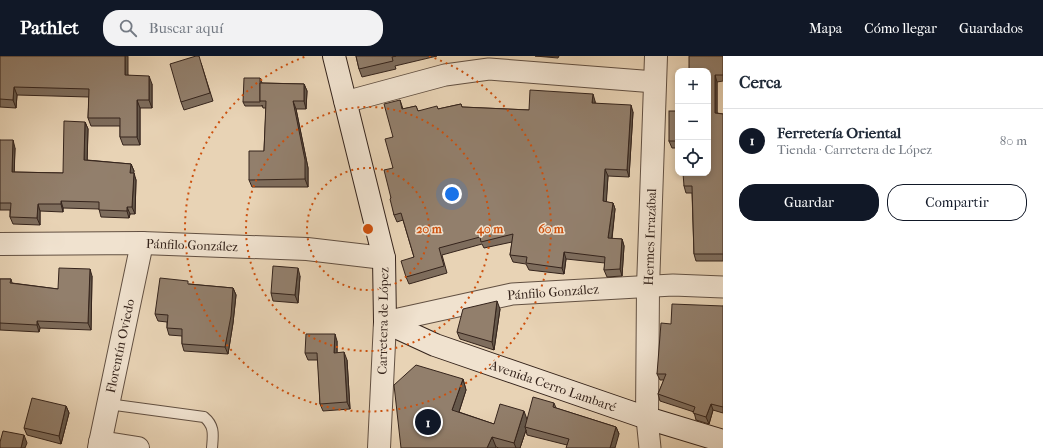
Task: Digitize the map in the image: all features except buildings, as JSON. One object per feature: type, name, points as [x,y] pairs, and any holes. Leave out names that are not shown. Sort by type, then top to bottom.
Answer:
[{"type":"street","name":"Carretera de López","points":[[334,56],[384,258],[385,322],[379,448]]},
{"type":"street","name":"Hermes Irrazábal","points":[[647,418],[648,287],[656,56]]},
{"type":"street","points":[[345,102],[445,75],[489,69],[655,82]]},
{"type":"street","name":"Pánfilo González","points":[[0,244],[142,243],[307,249],[384,258]]},
{"type":"street","name":"Florentín Oviedo","points":[[100,445],[142,243]]},
{"type":"street","name":"Pánfilo González","points":[[385,322],[506,295],[550,291],[673,285],[723,287]]},
{"type":"street","name":"Avenida Cerro Lambaré","points":[[385,322],[435,345],[647,418],[723,441]]},
{"type":"street","points":[[647,418],[650,448]]},
{"type":"street","points":[[100,445],[138,448]]},
{"type":"lane","points":[[108,404],[204,417],[211,423],[213,433],[212,448]]},
{"type":"place","name":"Ferretería Oriental","points":[[428,422]]}]
